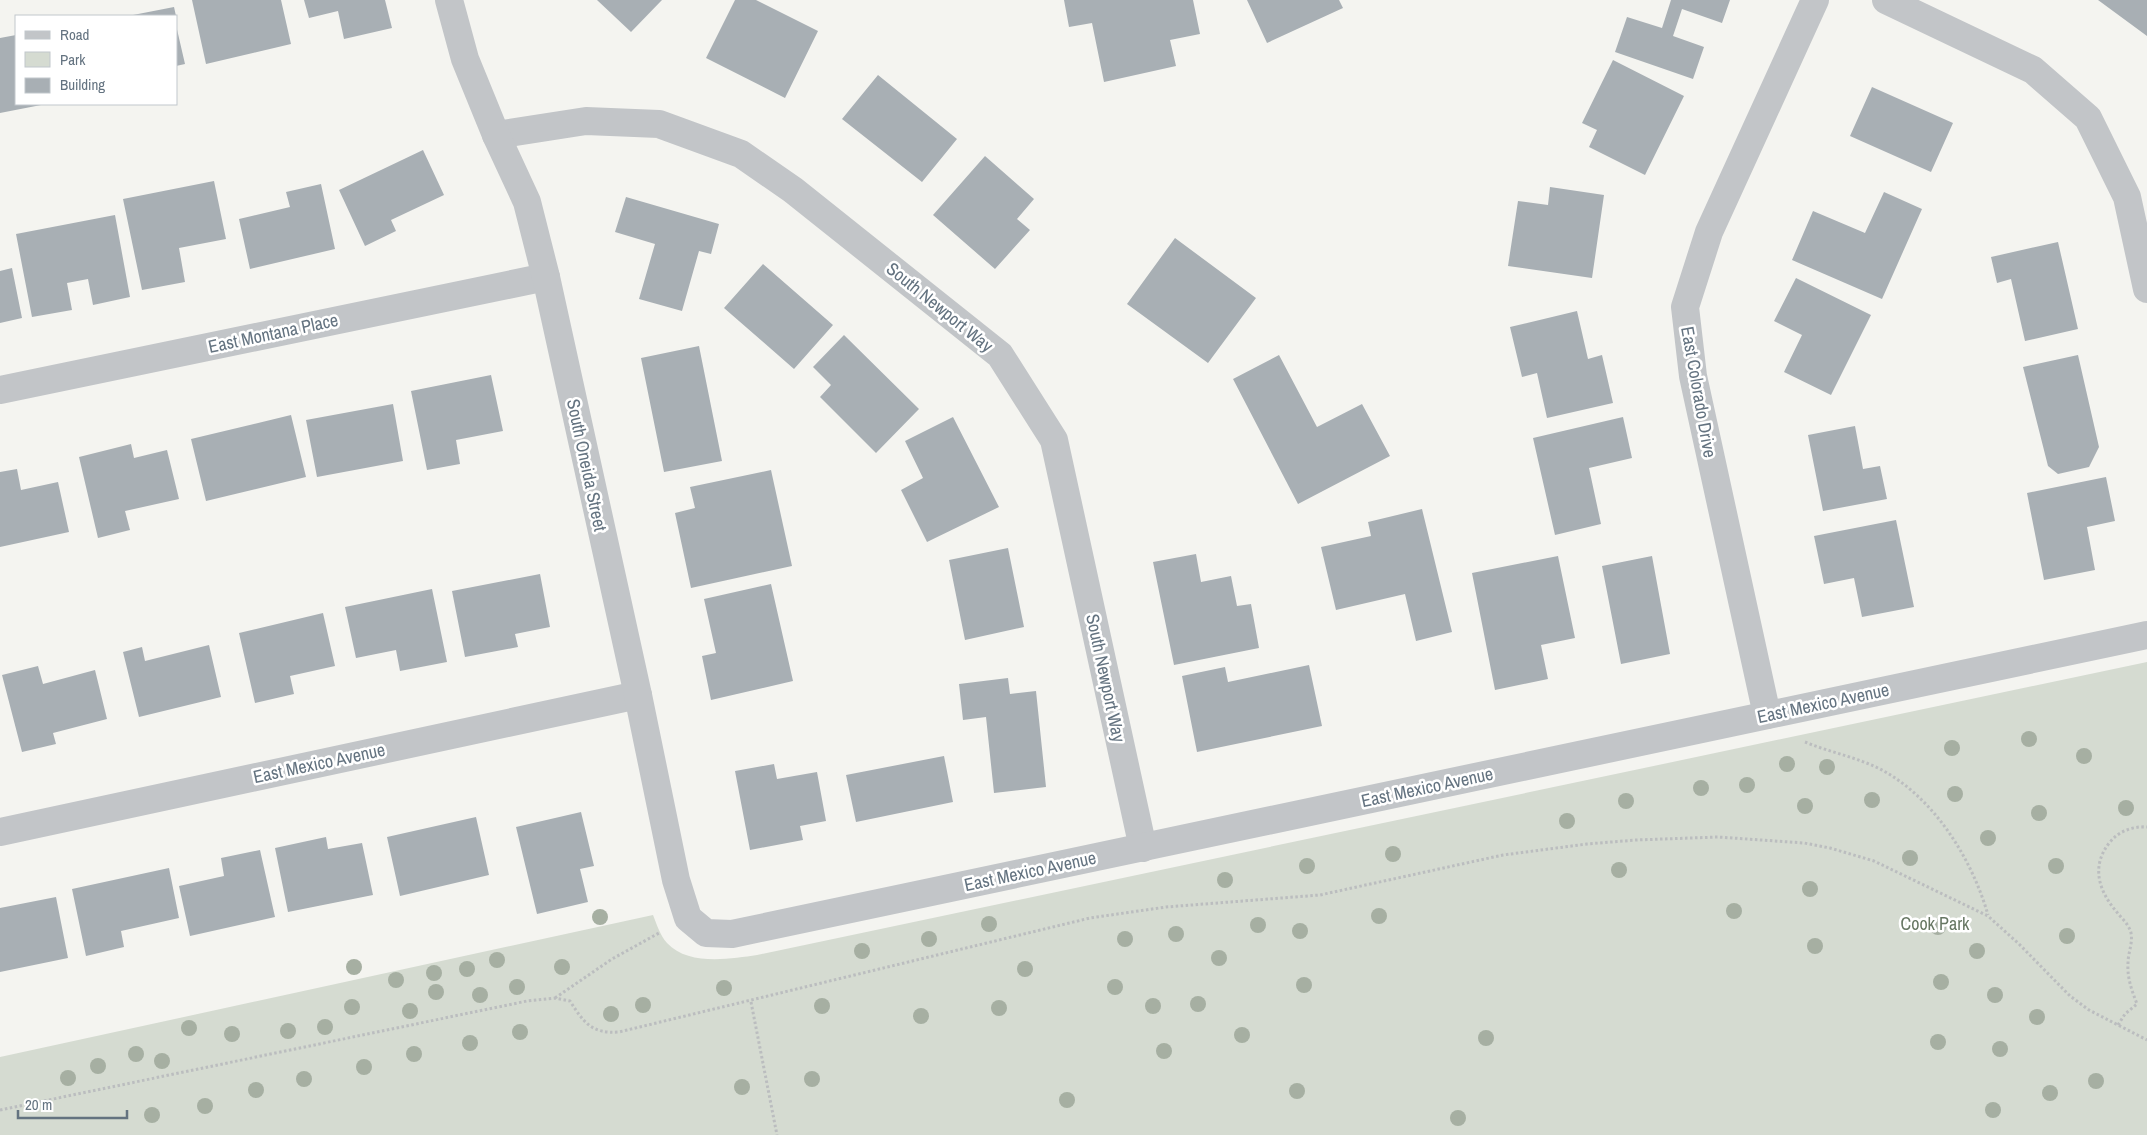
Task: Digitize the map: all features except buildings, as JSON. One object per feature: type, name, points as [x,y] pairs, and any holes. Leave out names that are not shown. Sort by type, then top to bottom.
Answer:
[{"type":"street","name":"South Oneida Street","points":[[449,0],[465,59],[496,135],[528,202],[638,694],[676,880],[697,925]]},
{"type":"street","name":"East Colorado Drive","points":[[1767,715],[1692,376],[1685,307],[1709,232],[1816,0]]},
{"type":"street","points":[[1886,0],[2034,70],[2088,118],[2127,197],[2147,289]]},
{"type":"street","name":"South Newport Way","points":[[496,135],[586,121],[659,124],[741,154],[793,190],[1000,355],[1054,440],[1143,848]]},
{"type":"street","name":"East Montana Place","points":[[0,390],[546,277]]},
{"type":"street","name":"East Mexico Avenue","points":[[697,925],[732,934],[2147,635]]},
{"type":"street","name":"East Mexico Avenue","points":[[0,832],[638,694]]},
{"type":"path","points":[[1767,715],[1797,739],[1880,769],[1914,794],[1948,831],[1964,855],[1980,889],[1988,916]]},
{"type":"path","points":[[2118,1025],[2125,1014],[2137,1004],[2129,980],[2127,965],[2131,935],[2125,921],[2106,897],[2099,884],[2097,872],[2104,849],[2113,839],[2122,832],[2134,827],[2147,827]]},
{"type":"path","points":[[0,1110],[528,1000],[554,998],[570,1001],[580,1016],[590,1026],[604,1033],[620,1032],[751,1002],[1090,918],[1166,907],[1320,895],[1512,853],[1636,840],[1718,837],[1804,843],[1830,848],[1874,861],[1988,916],[2019,944],[2070,996],[2089,1010],[2147,1040]]},
{"type":"path","points":[[554,998],[612,959],[697,925]]},
{"type":"path","points":[[751,1002],[777,1135]]},
{"type":"green space","name":"Cook Park","points":[[2147,662],[2147,1135],[0,1135],[0,1057],[653,915],[667,943],[686,955],[698,958],[722,959],[757,955]]}]
